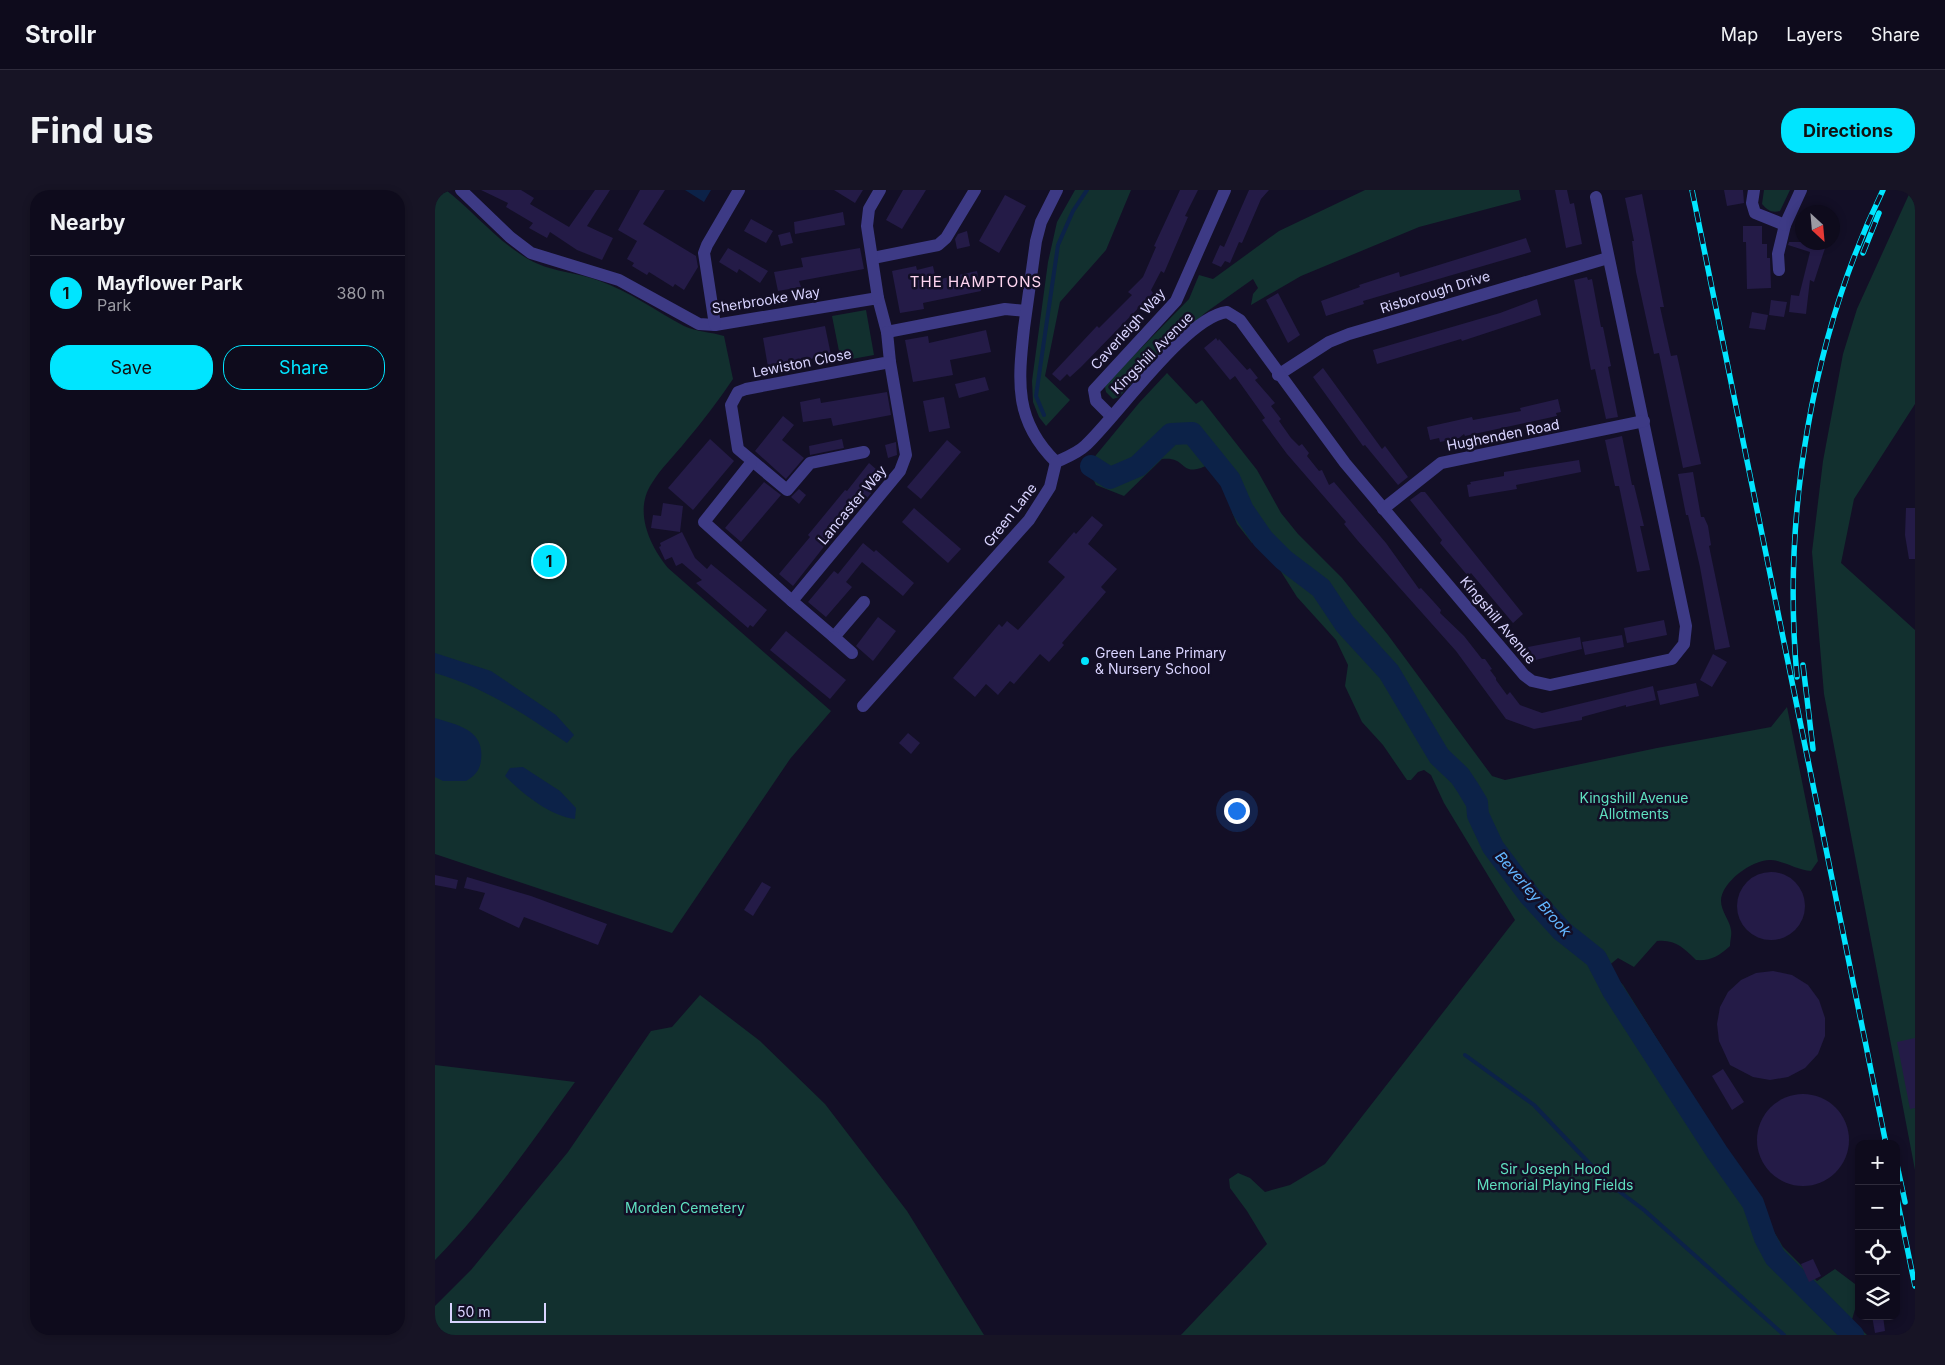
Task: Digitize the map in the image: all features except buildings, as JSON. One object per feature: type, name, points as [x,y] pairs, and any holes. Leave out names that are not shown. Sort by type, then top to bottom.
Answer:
[{"type":"street","name":"Sherbrooke Way","points":[[461,190],[510,237],[531,253],[619,280],[699,324],[715,325],[879,298]]},
{"type":"street","points":[[715,325],[705,253],[707,245],[739,190]]},
{"type":"street","points":[[880,190],[869,209],[867,226],[879,298],[887,332],[890,362]]},
{"type":"street","points":[[873,258],[938,245],[946,238],[975,190]]},
{"type":"street","points":[[1057,190],[1041,222],[1036,241],[1019,374],[1023,410],[1037,440],[1056,462],[1085,446],[1111,416]]},
{"type":"street","name":"Caverleigh Way","points":[[1111,416],[1096,401],[1094,390],[1176,301],[1225,190]]},
{"type":"street","points":[[1754,190],[1752,203],[1755,213],[1785,225]]},
{"type":"street","points":[[1779,270],[1778,254],[1785,225],[1801,190]]},
{"type":"street","name":"Kingshill Avenue","points":[[1111,416],[1154,368],[1187,336],[1203,323],[1220,313],[1232,314],[1240,320],[1278,374],[1383,509],[1523,675],[1532,681],[1550,686],[1664,662],[1678,653],[1684,644],[1686,626],[1596,197]]},
{"type":"street","name":"Risborough Drive","points":[[1278,374],[1329,342],[1349,334],[1608,258]]},
{"type":"street","points":[[887,332],[1005,309],[1026,311]]},
{"type":"street","name":"Lewiston Close","points":[[864,452],[810,463],[787,490],[751,462],[738,449],[731,405],[738,392],[890,362]]},
{"type":"street","name":"Lancaster Way","points":[[792,601],[900,472],[906,455],[890,362]]},
{"type":"street","name":"Hughenden Road","points":[[1383,509],[1441,463],[1644,421]]},
{"type":"street","points":[[751,462],[704,522],[852,653]]},
{"type":"street","name":"Green Lane","points":[[863,706],[1029,520],[1050,487],[1056,462]]},
{"type":"street","points":[[834,637],[864,602]]},
{"type":"green space","points":[[435,190],[446,190],[506,244],[528,259],[554,269],[611,285],[684,326],[724,336],[733,379],[652,483],[646,494],[644,505],[646,528],[655,549],[668,568],[831,711],[790,759],[672,933],[435,854]]},
{"type":"green space","points":[[1075,190],[1131,190],[1106,250],[1060,302],[1045,376],[1070,400],[1046,426],[1039,417],[1033,402],[1032,381],[1048,262],[1057,222]]},
{"type":"green space","points":[[1365,190],[1519,190],[1521,200],[1419,227],[1301,276],[1251,305],[1253,294],[1258,288],[1253,279],[1205,313],[1155,359],[1119,397],[1113,399],[1106,392],[1105,387],[1107,383],[1189,299],[1199,275],[1213,279],[1279,231]]},
{"type":"green space","points":[[1764,190],[1790,190],[1780,211],[1770,211],[1762,204]]},
{"type":"green space","points":[[1911,190],[1915,190],[1915,404],[1854,499],[1841,563],[1915,630],[1915,1170],[1824,694],[1812,552],[1823,461],[1843,354],[1857,309]]},
{"type":"green space","points":[[866,310],[874,355],[841,361],[832,316]]},
{"type":"green space","points":[[1167,373],[1196,404],[1202,400],[1257,470],[1281,513],[1298,534],[1342,578],[1388,635],[1492,776],[1505,780],[1657,748],[1771,727],[1787,707],[1818,861],[1811,871],[1781,862],[1764,861],[1747,868],[1732,879],[1722,894],[1721,901],[1731,930],[1730,946],[1715,957],[1706,960],[1696,960],[1683,948],[1674,943],[1657,941],[1634,967],[1618,958],[1607,967],[1623,985],[1713,1128],[1783,1247],[1817,1281],[1835,1269],[1855,1284],[1855,1310],[1852,1320],[1867,1335],[1181,1335],[1267,1244],[1247,1211],[1230,1188],[1229,1179],[1238,1173],[1250,1178],[1265,1192],[1290,1185],[1325,1164],[1515,920],[1444,803],[1431,775],[1424,770],[1418,772],[1411,780],[1407,780],[1383,745],[1362,722],[1345,686],[1348,665],[1336,640],[1297,597],[1261,540],[1252,543],[1237,524],[1232,512],[1236,500],[1212,466],[1208,465],[1192,470],[1176,461],[1162,459],[1124,496],[1096,485],[1087,466],[1139,403]]},
{"type":"green space","name":"Morden Cemetery","points":[[700,995],[760,1041],[825,1104],[907,1211],[984,1335],[435,1335],[435,1306],[471,1270],[568,1152],[651,1031],[672,1027]]},
{"type":"green space","points":[[435,1065],[575,1082],[491,1196],[435,1260]]},
{"type":"water","points":[[685,190],[711,190],[704,202]]},
{"type":"water","points":[[435,653],[491,671],[556,715],[574,735],[567,743],[520,712],[488,694],[435,673]]},
{"type":"water","points":[[435,718],[461,726],[474,735],[479,742],[481,760],[478,770],[466,781],[443,781],[435,777]]},
{"type":"water","points":[[523,767],[560,791],[576,808],[575,819],[556,814],[537,803],[505,776],[510,768]]},
{"type":"waterway","name":"Beverley Brook","points":[[1044,415],[1036,396],[1058,245],[1073,211],[1087,190]]},
{"type":"waterway","name":"Beverley Brook","points":[[1091,466],[1110,478],[1138,466],[1171,434],[1192,433],[1230,480],[1243,510],[1263,539],[1284,560],[1321,588],[1345,624],[1389,672],[1439,756],[1460,776],[1477,803],[1478,815],[1493,847],[1529,895],[1562,931],[1596,958],[1613,991],[1717,1152],[1753,1203],[1765,1238],[1775,1257],[1853,1335]]},
{"type":"waterway","points":[[1465,1055],[1534,1105],[1608,1183],[1644,1210],[1784,1335]]},
{"type":"railway","points":[[1692,190],[1885,1140]]},
{"type":"railway","points":[[1797,677],[1793,616],[1794,553],[1799,490],[1808,428],[1821,366],[1837,305],[1858,246],[1883,190]]},
{"type":"railway","points":[[1863,253],[1879,213]]},
{"type":"railway","points":[[1803,665],[1813,749]]},
{"type":"railway","points":[[1900,1179],[1905,1202]]},
{"type":"railway","points":[[1900,1213],[1915,1286]]},
{"type":"place","name":"Mayflower Park","points":[[549,561]]},
{"type":"place","name":"Green Lane Primary & Nursery School","points":[[1085,661]]},
{"type":"district","name":"THE HAMPTONS","points":[[976,282]]},
{"type":"park label","name":"Kingshill Avenue Allotments","points":[[1634,806]]},
{"type":"park label","name":"Sir Joseph Hood Memorial Playing Fields","points":[[1555,1178]]}]
